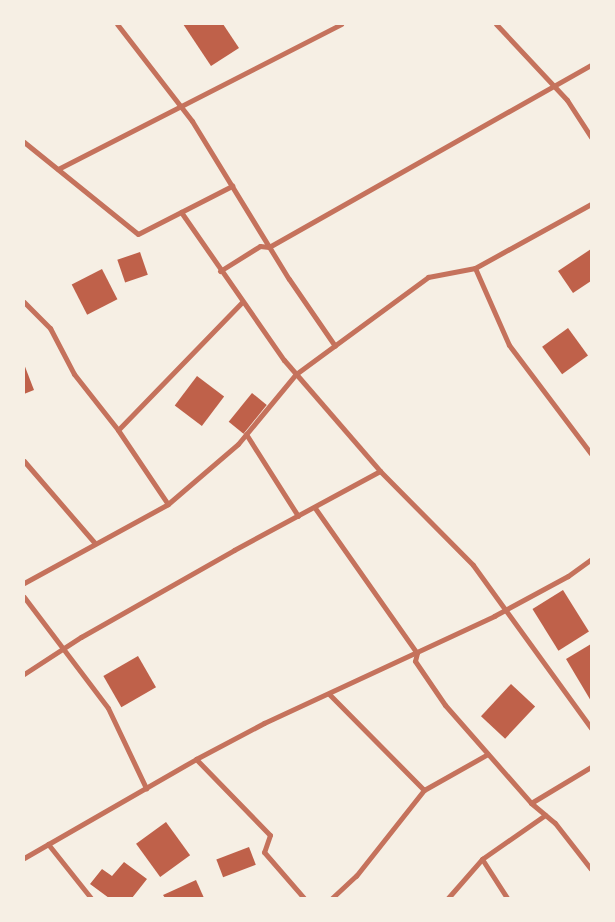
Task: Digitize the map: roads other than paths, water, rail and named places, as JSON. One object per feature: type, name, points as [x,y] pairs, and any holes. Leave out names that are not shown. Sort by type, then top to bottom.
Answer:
[{"type":"street","points":[[117,24],[178,107],[192,122],[269,247],[335,346]]},
{"type":"street","points":[[58,169],[341,24]]},
{"type":"street","points":[[496,24],[567,100],[591,137]]},
{"type":"street","points":[[220,271],[260,246],[269,247],[591,65]]},
{"type":"street","points":[[24,142],[138,234],[232,186]]},
{"type":"street","points":[[24,583],[94,542],[168,504],[246,434],[296,374],[428,277],[475,268],[591,204]]},
{"type":"street","points":[[181,212],[242,302],[296,374],[380,472],[473,565],[507,609],[591,728]]},
{"type":"street","points":[[475,268],[509,345],[591,454]]},
{"type":"street","points":[[24,302],[50,328],[74,374],[118,430],[168,504]]},
{"type":"street","points":[[118,430],[242,302]]},
{"type":"street","points":[[246,434],[298,516]]},
{"type":"street","points":[[24,461],[94,542]]},
{"type":"street","points":[[24,674],[63,649],[226,554],[380,472]]},
{"type":"street","points":[[315,508],[417,653],[415,661],[445,705],[531,803],[545,815],[591,869]]},
{"type":"street","points":[[24,858],[196,759],[507,609],[591,559]]},
{"type":"street","points":[[24,597],[108,708],[146,788]]},
{"type":"street","points":[[329,694],[424,790]]},
{"type":"street","points":[[332,898],[356,876],[424,790],[488,754]]},
{"type":"street","points":[[196,759],[270,834],[264,852],[304,898]]},
{"type":"street","points":[[531,803],[591,767]]},
{"type":"street","points":[[448,898],[482,859],[545,815]]},
{"type":"street","points":[[48,844],[91,898]]},
{"type":"street","points":[[482,859],[507,898]]}]
